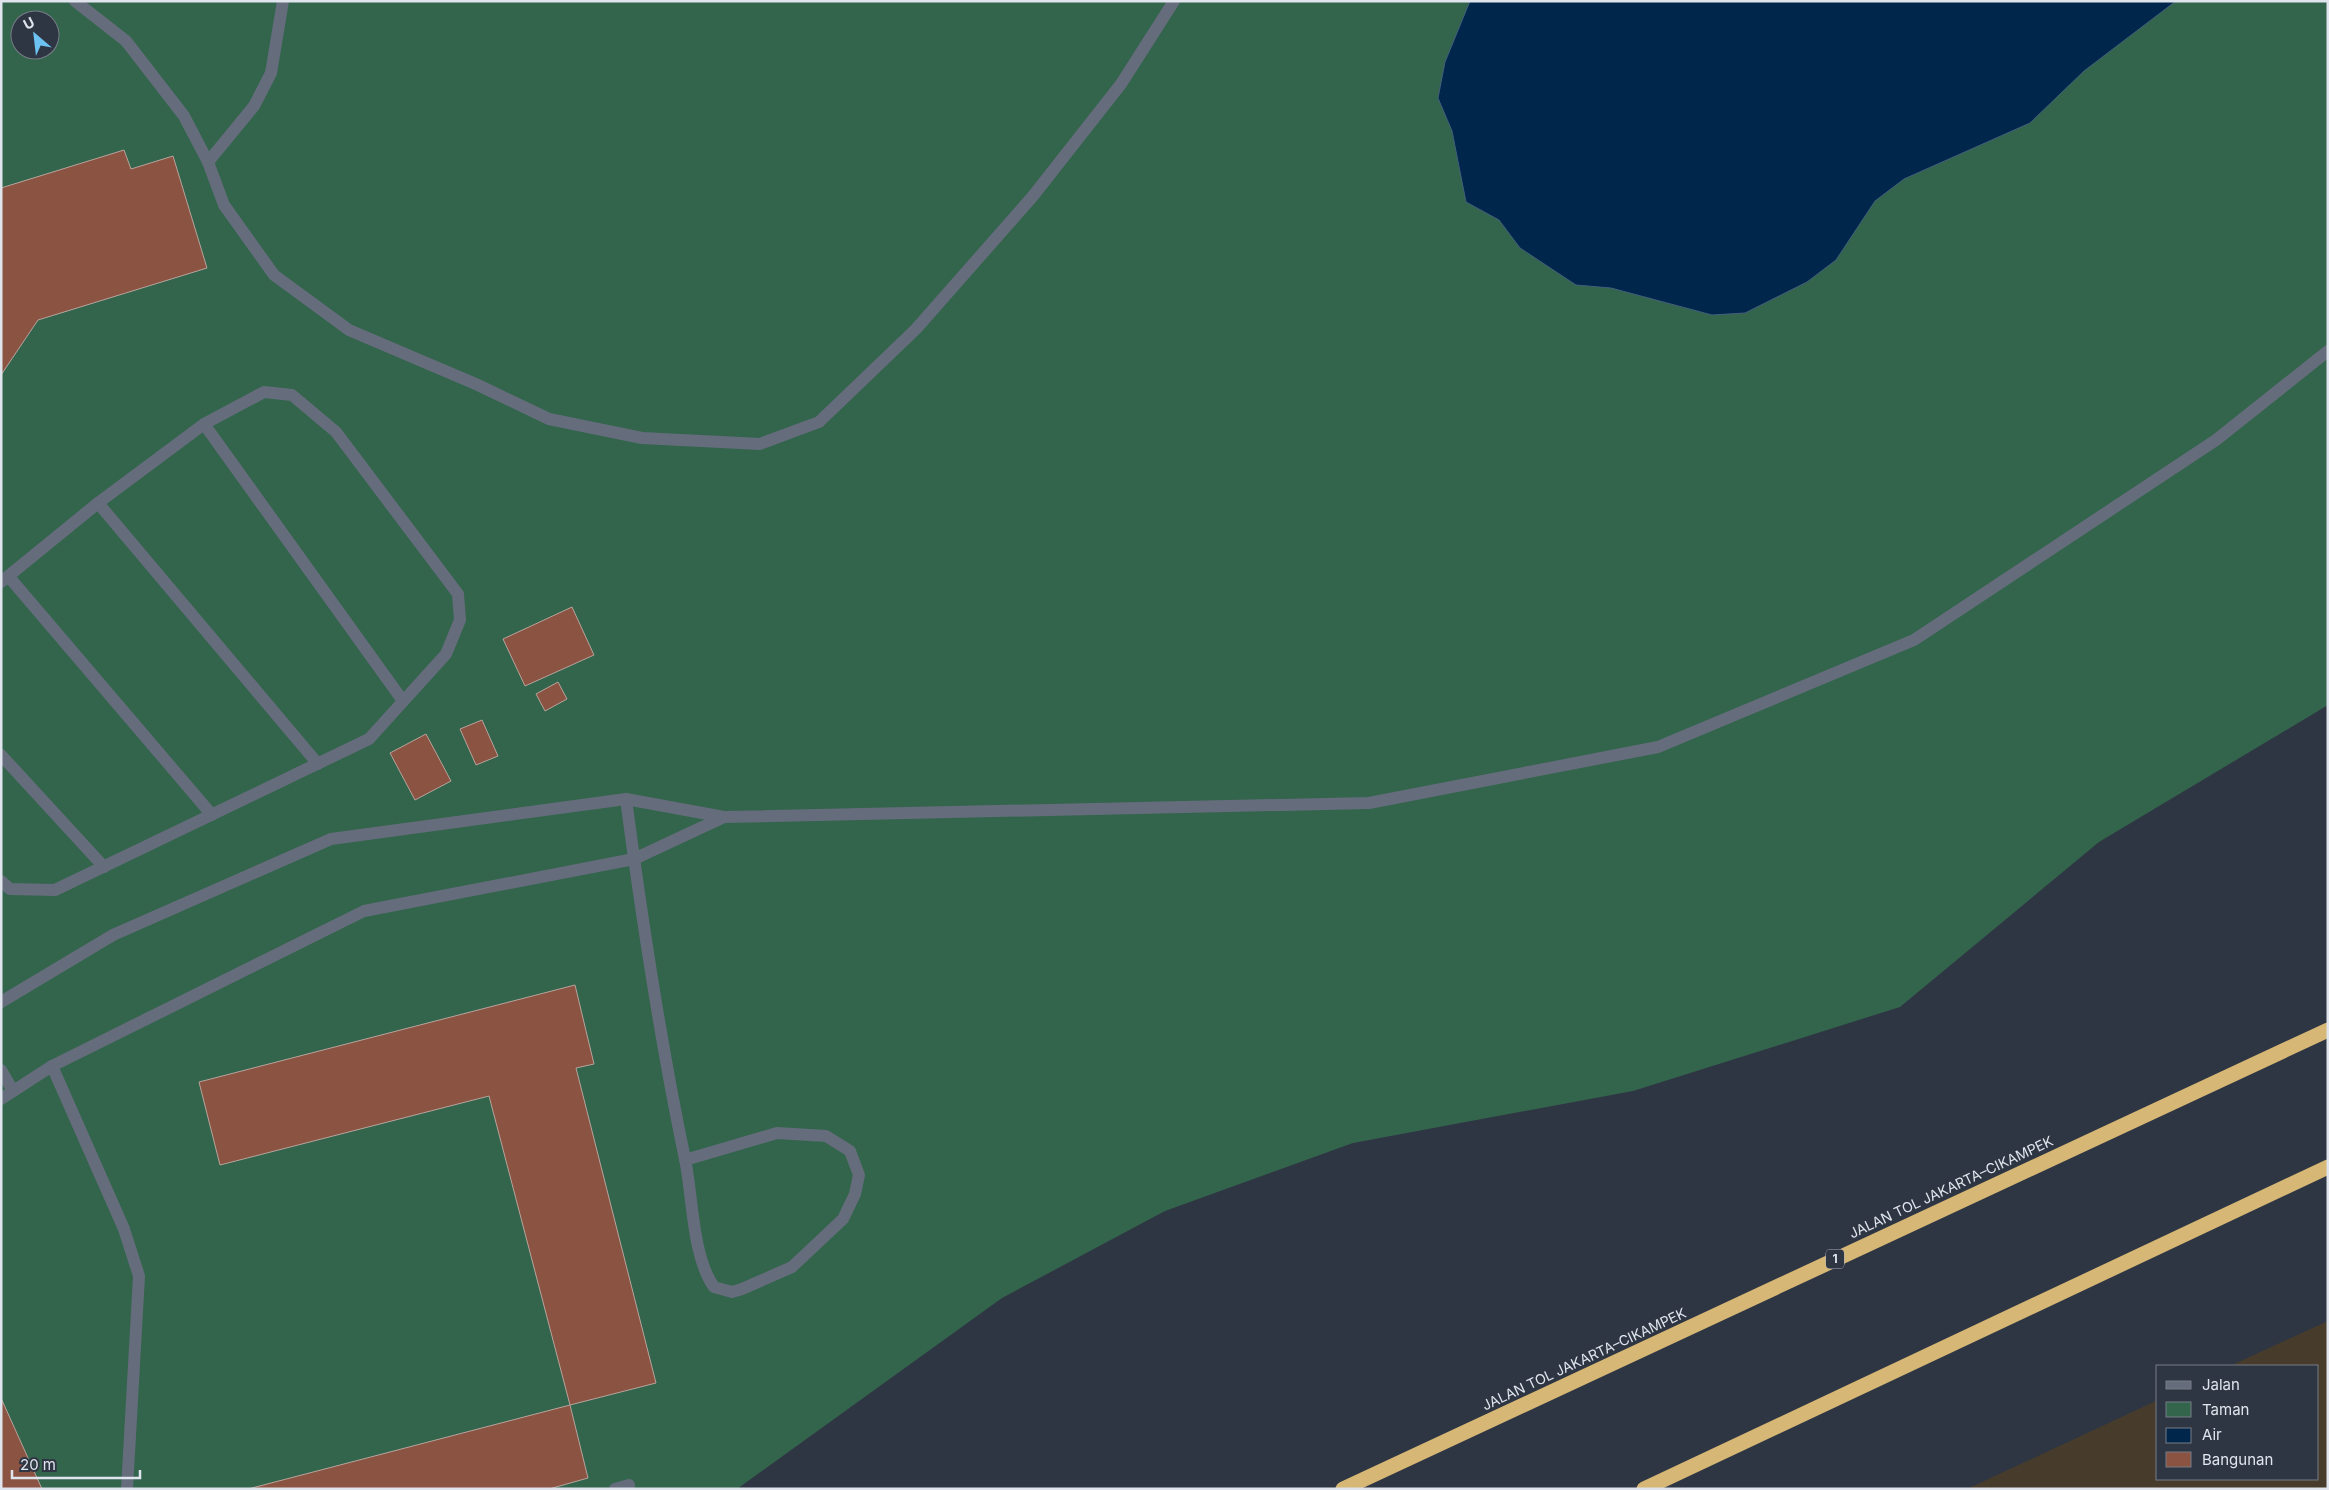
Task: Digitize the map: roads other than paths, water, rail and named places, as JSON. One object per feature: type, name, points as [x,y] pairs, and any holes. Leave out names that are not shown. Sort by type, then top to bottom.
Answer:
[{"type":"highway","name":"JALAN TOL JAKARTA–CIKAMPEK","points":[[1343,1489],[2328,1030]]},
{"type":"highway","points":[[1644,1489],[2328,1168]]},
{"type":"lane","points":[[75,1],[126,41],[184,116],[208,162],[224,204],[274,275],[350,330],[478,385],[550,419],[642,438],[760,444],[819,422],[916,329],[1039,189],[1121,84],[1174,1]]},
{"type":"lane","points":[[208,162],[254,106],[271,74],[283,1]]},
{"type":"lane","points":[[1,1002],[112,935],[331,839],[626,799],[724,817],[1369,803],[1658,748],[1914,640],[2216,440],[2328,351]]},
{"type":"lane","points":[[1,881],[10,889],[55,890],[104,866],[212,815],[369,740],[446,654],[460,620],[458,594],[336,432],[292,395],[264,392],[204,424],[98,503],[5,579],[212,815]]},
{"type":"lane","points":[[204,424],[403,701]]},
{"type":"lane","points":[[98,503],[318,764]]},
{"type":"lane","points":[[1,755],[104,866]]},
{"type":"lane","points":[[626,799],[658,1018],[704,1273],[714,1287],[732,1292],[792,1267],[843,1219],[855,1194],[859,1174],[850,1152],[826,1136],[777,1134],[685,1160]]},
{"type":"lane","points":[[1,1099],[52,1066],[364,911],[634,859],[724,817]]},
{"type":"lane","points":[[52,1066],[124,1229],[139,1276],[127,1489]]},
{"type":"lane","points":[[1,1070],[13,1091]]},
{"type":"lane","points":[[615,1489],[629,1485]]},
{"type":"water","points":[[1470,1],[2176,1],[2084,71],[2030,123],[1904,179],[1875,201],[1836,260],[1807,282],[1745,313],[1712,315],[1611,288],[1576,285],[1520,248],[1499,220],[1466,202],[1452,131],[1438,98],[1445,62]]}]
